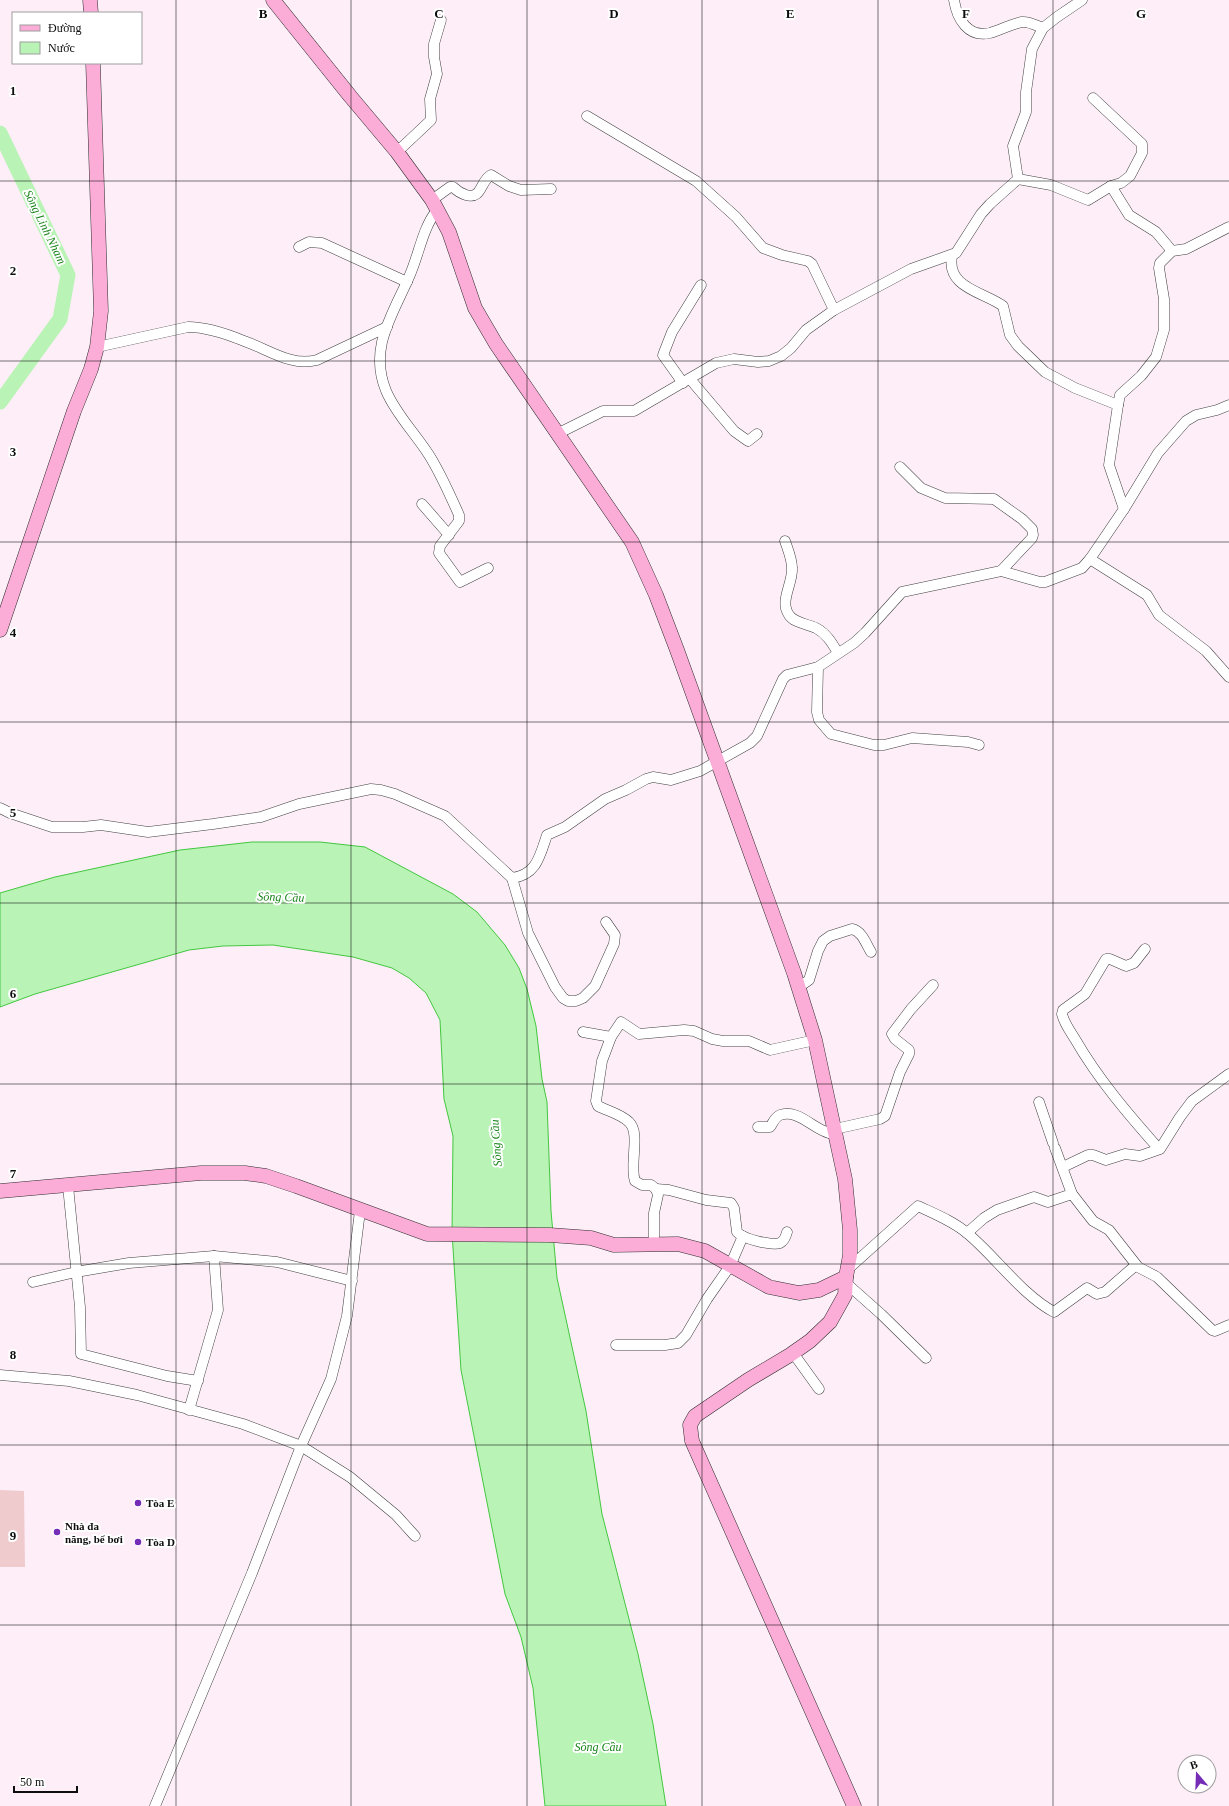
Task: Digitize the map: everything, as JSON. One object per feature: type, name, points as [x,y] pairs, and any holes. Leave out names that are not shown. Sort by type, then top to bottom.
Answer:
[{"type":"street","points":[[90,0],[91,12]]},
{"type":"street","points":[[273,0],[397,152],[434,205],[449,232],[475,308],[512,369],[602,497],[636,552],[656,595],[799,987],[815,1040],[845,1179],[850,1230],[850,1255],[846,1276],[845,1295],[830,1322],[810,1341],[748,1380],[695,1416],[690,1425],[692,1441],[854,1806]]},
{"type":"street","points":[[954,0],[961,22],[968,29],[978,34],[989,33],[1023,22],[1043,28]]},
{"type":"street","points":[[1018,179],[1013,146],[1026,112],[1026,92],[1032,49],[1043,28],[1082,0]]},
{"type":"street","points":[[397,152],[431,120],[430,99],[437,74],[434,57],[434,44],[441,20]]},
{"type":"street","points":[[0,630],[74,411],[91,369],[97,347],[100,311],[93,64]]},
{"type":"street","points":[[1018,179],[1052,185],[1088,200],[1111,186],[1121,183],[1130,176],[1142,153],[1143,147],[1094,98]]},
{"type":"street","points":[[587,116],[696,181],[736,217],[763,248],[782,255],[808,261],[812,264],[834,310]]},
{"type":"street","points":[[488,568],[460,582],[439,553],[440,546],[459,521],[459,515],[429,456],[392,404],[384,387],[380,366],[382,342],[407,282],[434,205],[450,187],[453,187],[458,192],[472,197],[480,192],[484,179],[490,175],[509,186],[521,190],[551,189]]},
{"type":"street","points":[[557,434],[603,411],[634,411],[716,363],[726,360],[758,362],[769,361],[781,356],[791,348],[810,326],[834,310],[911,268],[952,256],[956,253],[981,214],[1018,179]]},
{"type":"street","points":[[1111,186],[1129,215],[1156,232],[1172,251]]},
{"type":"street","points":[[1124,509],[1109,465],[1120,396],[1141,376],[1156,357],[1164,330],[1164,300],[1159,268],[1160,263],[1172,251],[1186,249],[1229,227]]},
{"type":"street","points":[[299,247],[309,242],[322,243],[349,254],[407,282]]},
{"type":"street","points":[[952,256],[950,264],[958,280],[969,289],[1003,306],[1010,335],[1045,372],[1075,388],[1118,405]]},
{"type":"street","points":[[701,285],[672,332],[663,355],[734,431],[748,441],[757,434]]},
{"type":"street","points":[[97,347],[188,327],[199,327],[244,341],[281,357],[308,362],[317,360],[387,327]]},
{"type":"street","points":[[512,878],[522,877],[530,871],[540,858],[547,835],[565,827],[605,798],[653,777],[671,780],[700,771],[750,743],[757,736],[783,679],[787,675],[818,666],[854,643],[866,633],[899,593],[1001,571],[1040,582],[1046,582],[1082,568],[1090,559],[1124,509],[1158,453],[1186,421],[1196,415],[1217,410],[1229,405]]},
{"type":"street","points":[[900,467],[921,488],[945,498],[994,499],[1011,510],[1032,529],[1032,538],[1001,571]]},
{"type":"street","points":[[422,504],[449,535]]},
{"type":"street","points":[[785,541],[792,567],[792,577],[785,601],[787,612],[790,617],[817,629],[824,634],[838,653]]},
{"type":"street","points":[[1090,559],[1148,595],[1159,615],[1206,651],[1229,677]]},
{"type":"street","points":[[818,666],[817,712],[822,724],[831,734],[874,745],[884,745],[912,738],[968,742],[979,745]]},
{"type":"street","points":[[0,808],[10,813],[52,827],[83,827],[101,825],[148,832],[261,817],[299,804],[371,789],[381,790],[412,801],[445,816],[512,878],[528,933],[555,987],[563,998],[568,1001],[576,1001],[583,998],[595,986],[614,944],[615,935],[606,922]]},
{"type":"street","points":[[799,987],[809,980],[820,945],[830,936],[852,929],[855,930],[860,933],[871,952]]},
{"type":"street","points":[[1145,949],[1134,963],[1126,966],[1110,959],[1106,959],[1085,994],[1063,1010],[1062,1014],[1080,1047],[1107,1089],[1159,1149]]},
{"type":"street","points":[[758,1127],[770,1127],[780,1115],[791,1115],[803,1119],[822,1131],[835,1132],[880,1119],[885,1116],[900,1072],[910,1054],[909,1050],[892,1036],[892,1034],[911,1009],[933,985]]},
{"type":"street","points":[[787,1232],[782,1242],[779,1243],[761,1242],[743,1236],[737,1232],[734,1208],[731,1203],[706,1200],[669,1190],[656,1189],[650,1185],[642,1185],[635,1181],[632,1165],[635,1149],[631,1124],[620,1116],[598,1106],[596,1101],[602,1061],[611,1037],[621,1022],[638,1034],[684,1030],[694,1031],[712,1039],[722,1041],[749,1041],[770,1050],[815,1040]]},
{"type":"street","points":[[584,1032],[611,1037]]},
{"type":"street","points":[[1063,1167],[1088,1155],[1093,1155],[1106,1160],[1125,1154],[1140,1156],[1159,1149],[1192,1101],[1229,1074]]},
{"type":"street","points":[[1039,1102],[1072,1194],[1093,1221],[1109,1230],[1136,1265],[1157,1277],[1212,1330],[1229,1325]]},
{"type":"street","points":[[0,1191],[201,1173],[245,1173],[266,1176],[427,1234],[550,1235],[591,1238],[614,1245],[678,1244],[693,1247],[705,1251],[769,1287],[799,1293],[819,1290],[846,1276],[918,1206],[941,1216],[967,1233],[1025,1290],[1054,1312],[1087,1288],[1097,1294],[1105,1292],[1136,1265]]},
{"type":"street","points":[[68,1186],[80,1307],[80,1354],[167,1376],[198,1381]]},
{"type":"street","points":[[654,1244],[654,1213],[658,1195],[656,1189]]},
{"type":"street","points":[[967,1233],[984,1218],[997,1210],[1034,1196],[1048,1202],[1072,1194]]},
{"type":"street","points":[[155,1806],[252,1573],[302,1446],[331,1379],[347,1316],[360,1211]]},
{"type":"street","points":[[616,1345],[666,1345],[678,1343],[686,1335],[707,1299],[730,1266],[743,1236]]},
{"type":"street","points":[[33,1282],[76,1272],[129,1263],[214,1256],[277,1262],[352,1281]]},
{"type":"street","points":[[189,1410],[218,1310],[214,1256]]},
{"type":"street","points":[[846,1276],[881,1314],[926,1358]]},
{"type":"street","points":[[793,1353],[819,1389]]},
{"type":"street","points":[[0,1375],[88,1384],[242,1424],[302,1446],[350,1477],[396,1515],[415,1536]]},
{"type":"shaded area","points":[[0,1490],[24,1491],[25,1567],[0,1567]]},
{"type":"water","name":"Sông Cầu","points":[[252,842],[320,842],[365,847],[453,894],[477,912],[505,945],[519,968],[527,989],[536,1026],[542,1079],[547,1102],[551,1211],[557,1278],[586,1411],[602,1514],[638,1654],[653,1724],[666,1806],[545,1806],[533,1688],[521,1637],[505,1594],[461,1370],[452,1233],[453,1136],[444,1099],[440,1020],[426,993],[409,978],[392,968],[353,957],[273,945],[223,946],[189,950],[35,994],[0,1007],[0,893],[55,877],[180,850]]},
{"type":"waterway","name":"Sông Linh Nham","points":[[0,133],[68,275],[60,319],[0,402]]},
{"type":"place","name":"Tòa E","points":[[138,1503]]},
{"type":"place","name":"Nhà đa năng, bể bơi","points":[[57,1532]]},
{"type":"place","name":"Tòa D","points":[[138,1542]]}]
